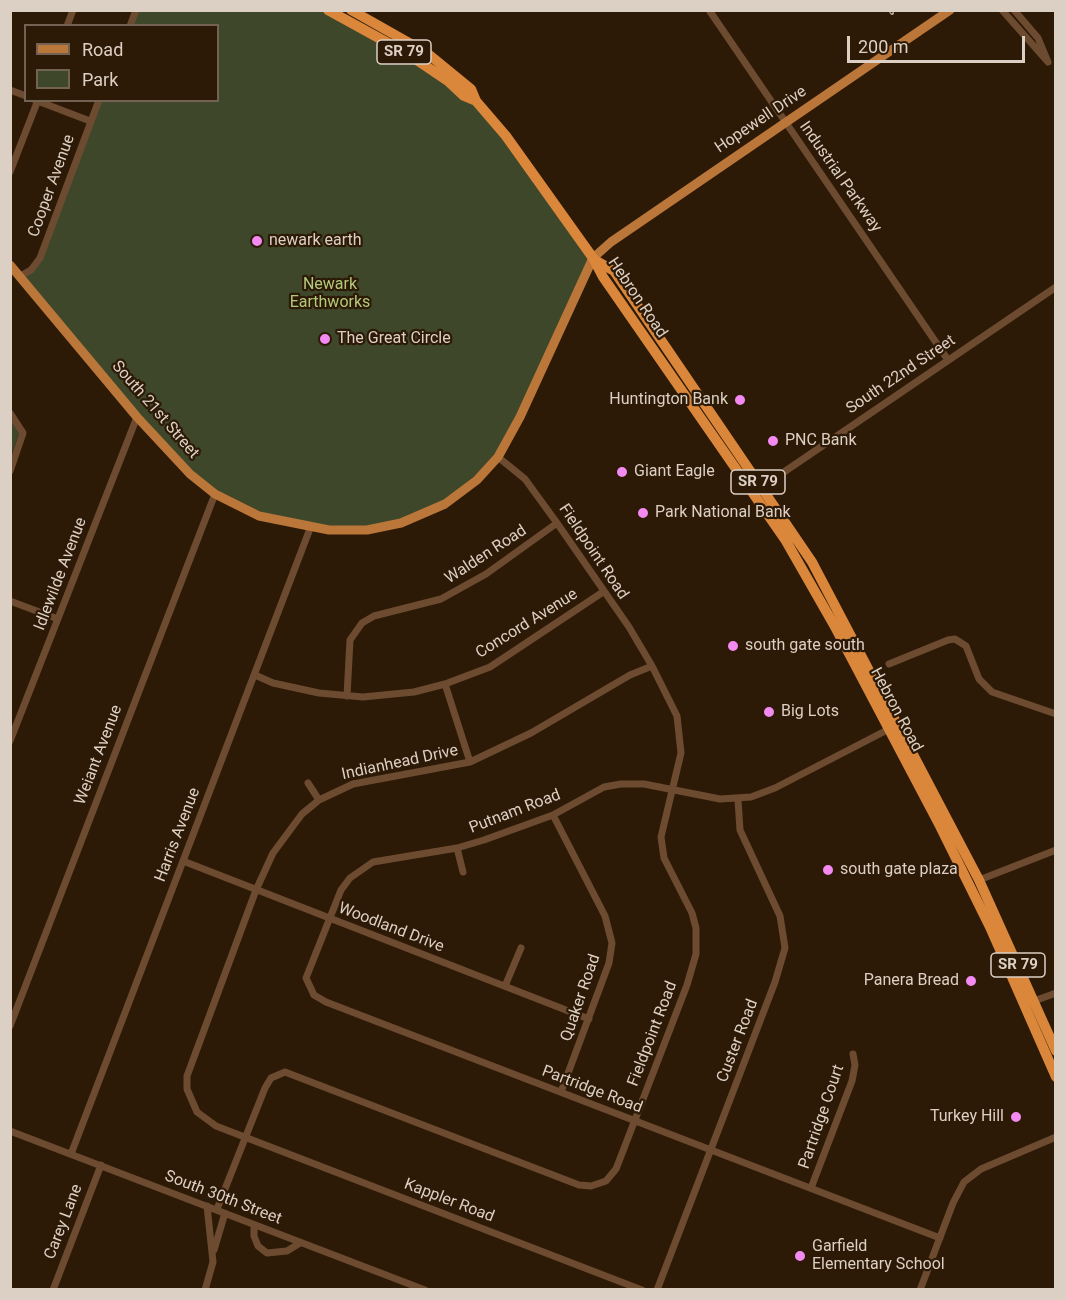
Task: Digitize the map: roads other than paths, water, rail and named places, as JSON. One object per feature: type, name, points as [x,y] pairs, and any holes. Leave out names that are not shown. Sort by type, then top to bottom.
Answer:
[{"type":"highway","name":"Hebron Road","points":[[328,10],[408,54],[464,96],[476,101]]},
{"type":"highway","name":"Hebron Road","points":[[351,10],[427,53],[471,89],[476,101],[506,136],[593,258],[802,567],[979,880],[1056,1051]]},
{"type":"highway","name":"Hebron Road","points":[[593,258],[614,271],[805,552],[970,885],[1056,1077]]},
{"type":"highway","points":[[717,442],[723,444],[747,477],[760,485]]},
{"type":"highway","points":[[753,495],[767,503],[797,548],[805,552]]},
{"type":"main road","name":"Hopewell Drive","points":[[593,258],[611,242],[784,121],[950,10]]},
{"type":"main road","name":"South 21st Street","points":[[10,264],[22,275],[137,417],[190,474],[215,494],[259,516],[353,531],[385,527],[417,518],[445,504],[477,480],[498,458],[520,417],[593,258]]},
{"type":"street","name":"Industrial Parkway","points":[[709,10],[948,360]]},
{"type":"street","points":[[1002,10],[1048,62],[1038,38],[1014,10]]},
{"type":"street","points":[[10,172],[37,102]]},
{"type":"street","points":[[40,102],[90,122]]},
{"type":"street","name":"Cooper Avenue","points":[[22,275],[31,270],[40,258],[98,102]]},
{"type":"street","name":"South 22nd Street","points":[[760,485],[783,472],[1056,287]]},
{"type":"street","points":[[10,413],[23,433],[10,471]]},
{"type":"street","name":"Idlewilde Avenue","points":[[10,741],[137,417]]},
{"type":"street","name":"Fieldpoint Road","points":[[217,1209],[271,1078],[285,1072],[586,1186],[601,1184],[613,1176],[687,985],[697,951],[692,914],[668,868],[662,846],[662,824],[674,789],[681,753],[676,716],[652,666],[557,522],[525,479],[498,458]]},
{"type":"street","name":"Weiant Avenue","points":[[10,1026],[215,494]]},
{"type":"street","name":"Walden Road","points":[[347,696],[350,640],[362,622],[374,616],[422,606],[457,591],[486,574],[557,522]]},
{"type":"street","name":"Harris Avenue","points":[[71,1154],[311,526]]},
{"type":"street","name":"Concord Avenue","points":[[255,675],[297,689],[347,696],[385,696],[446,684],[490,667],[603,592]]},
{"type":"street","points":[[10,601],[58,619]]},
{"type":"street","points":[[889,664],[955,639],[966,646],[979,680],[992,692],[1056,714]]},
{"type":"street","name":"Indianhead Drive","points":[[245,1137],[216,1126],[197,1112],[187,1089],[187,1076],[256,890],[273,853],[288,830],[302,814],[337,790],[368,780],[414,774],[470,762],[531,733],[630,675],[652,666]]},
{"type":"street","points":[[446,684],[470,762]]},
{"type":"street","name":"Putnam Road","points":[[330,918],[341,890],[350,878],[367,866],[402,855],[457,848],[513,831],[553,814],[604,787],[634,783],[738,800],[775,788],[893,727]]},
{"type":"street","points":[[308,783],[320,800]]},
{"type":"street","name":"Custer Road","points":[[657,1290],[775,982],[785,948],[780,916],[740,830],[738,800]]},
{"type":"street","name":"Quaker Road","points":[[553,814],[605,916],[611,934],[609,963],[561,1092]]},
{"type":"street","points":[[457,848],[463,872]]},
{"type":"street","points":[[979,880],[1056,850]]},
{"type":"street","name":"Woodland Drive","points":[[183,861],[589,1019]]},
{"type":"street","name":"Partridge Road","points":[[330,918],[307,971],[308,986],[316,997],[940,1238]]},
{"type":"street","points":[[505,986],[521,948]]},
{"type":"street","points":[[1034,1001],[1056,993]]},
{"type":"street","name":"Partridge Court","points":[[812,1188],[852,1081],[855,1065],[853,1054]]},
{"type":"street","name":"South 30th Street","points":[[10,1131],[425,1290]]},
{"type":"street","name":"Kappler Road","points":[[245,1137],[642,1290]]},
{"type":"street","points":[[920,1290],[958,1189],[972,1175],[1056,1137]]},
{"type":"street","name":"Carey Lane","points":[[53,1290],[101,1165]]},
{"type":"street","points":[[205,1290],[212,1271],[213,1252],[207,1206]]},
{"type":"street","points":[[213,1252],[225,1213]]},
{"type":"street","points":[[254,1225],[254,1236],[258,1245],[267,1253],[286,1251],[300,1242]]},
{"type":"place","name":"newark earth","points":[[257,241]]},
{"type":"place","name":"The Great Circle","points":[[325,339]]},
{"type":"place","name":"Huntington Bank","points":[[740,400]]},
{"type":"place","name":"PNC Bank","points":[[773,441]]},
{"type":"place","name":"Giant Eagle","points":[[622,472]]},
{"type":"place","name":"Park National Bank","points":[[643,513]]},
{"type":"place","name":"south gate south","points":[[733,646]]},
{"type":"place","name":"Big Lots","points":[[769,712]]},
{"type":"place","name":"south gate plaza","points":[[828,870]]},
{"type":"place","name":"Panera Bread","points":[[971,981]]},
{"type":"place","name":"Turkey Hill","points":[[1016,1117]]},
{"type":"place","name":"Garfield Elementary School","points":[[800,1256]]},
{"type":"park label","name":"Newark Earthworks","points":[[330,294]]}]
